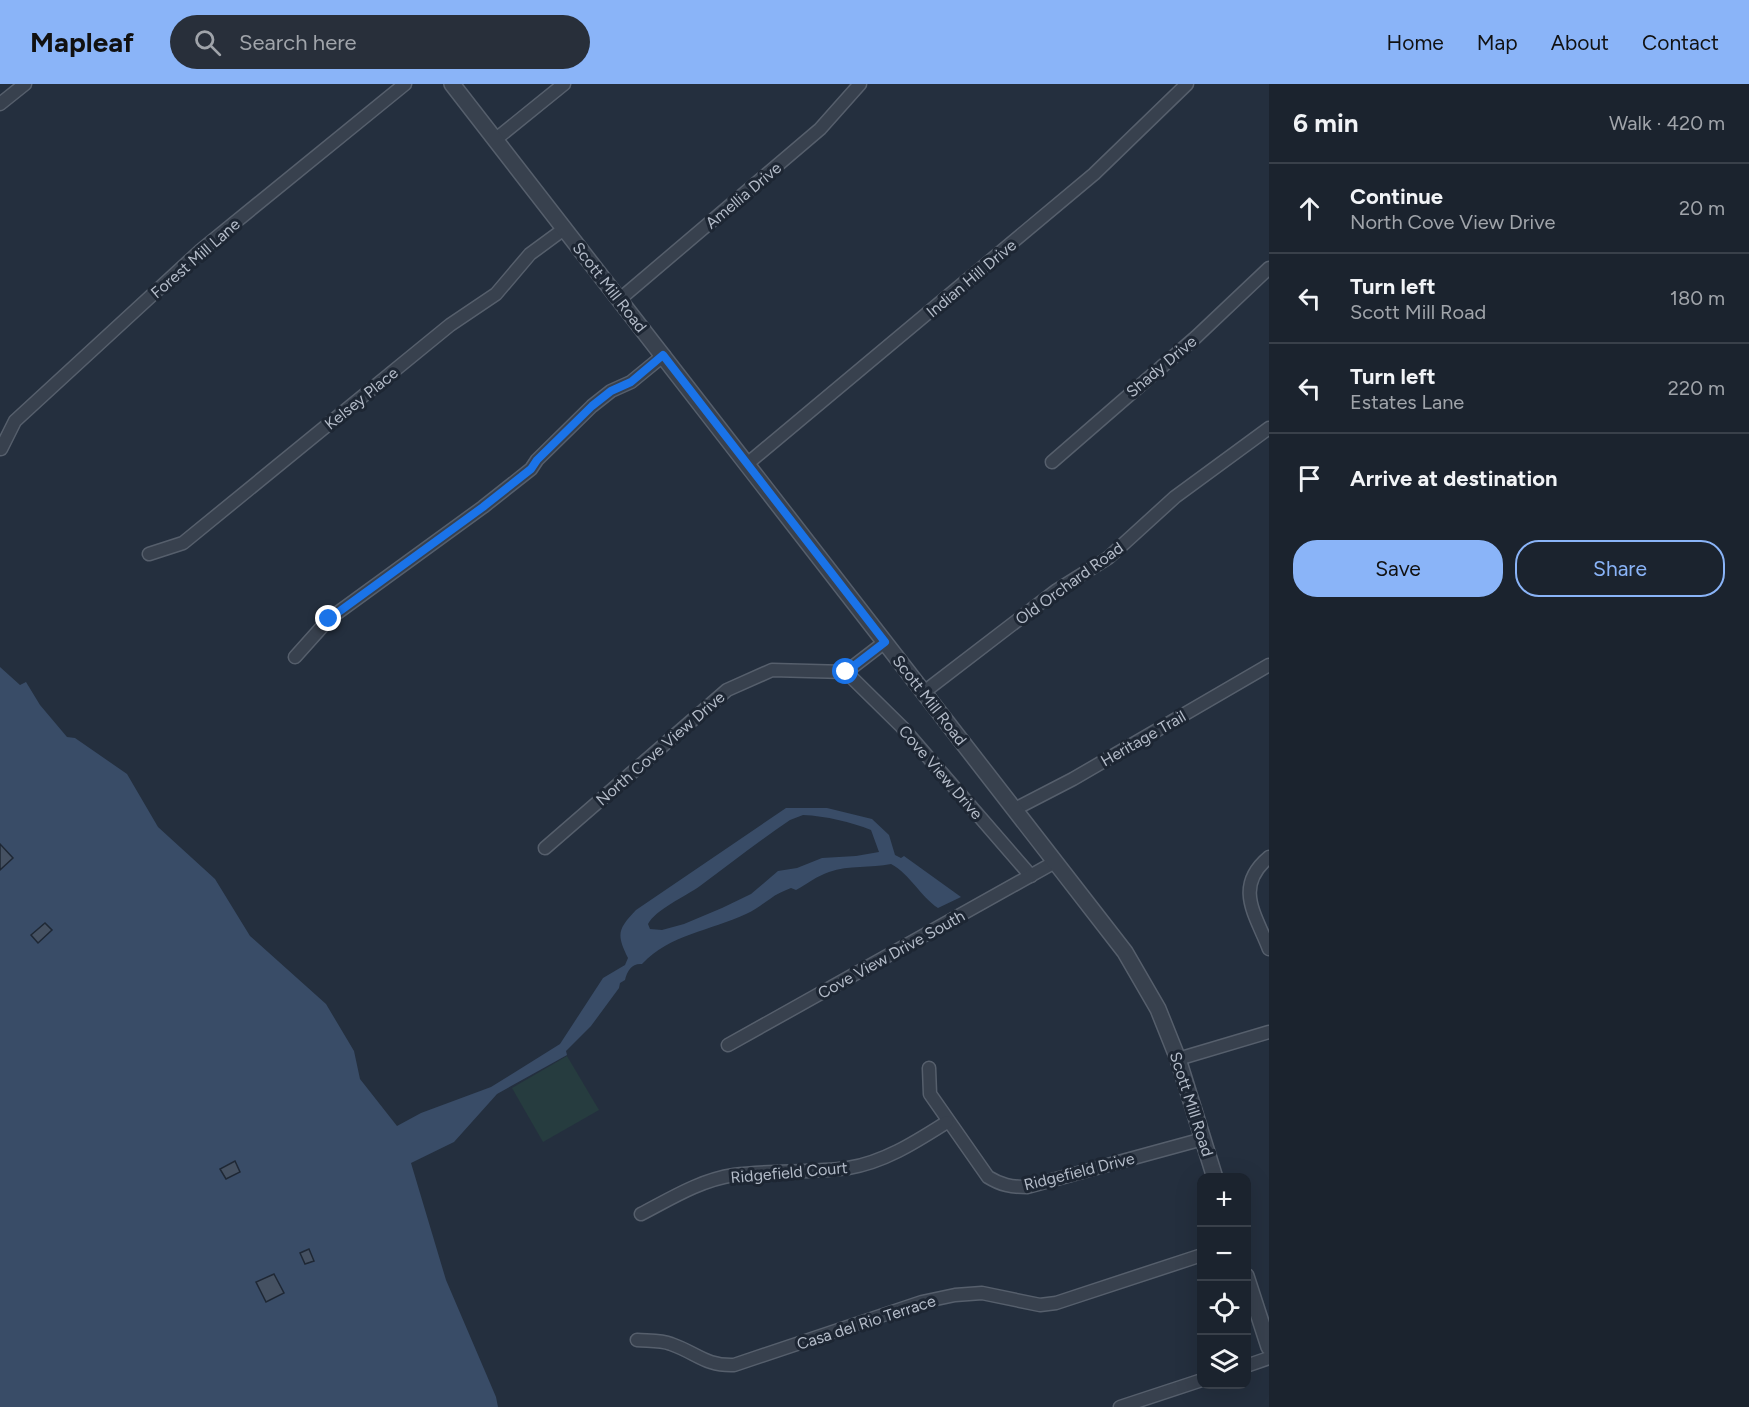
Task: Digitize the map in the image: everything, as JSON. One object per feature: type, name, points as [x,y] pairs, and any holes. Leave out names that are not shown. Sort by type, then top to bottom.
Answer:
[{"type":"street","points":[[0,104],[25,84]]},
{"type":"street","name":"Forest Mill Lane","points":[[1,449],[15,421],[201,250],[405,84]]},
{"type":"street","name":"Scott Mill Road","points":[[452,84],[1125,952],[1158,1009],[1178,1059],[1214,1173]]},
{"type":"street","points":[[496,139],[564,84]]},
{"type":"street","name":"Amellia Drive","points":[[620,299],[820,129],[860,84]]},
{"type":"street","name":"Indian Hill Drive","points":[[747,464],[1094,174],[1187,84]]},
{"type":"street","name":"Kelsey Place","points":[[149,554],[183,543],[450,325],[496,294],[530,254],[564,229]]},
{"type":"street","name":"Shady Drive","points":[[1052,462],[1196,337],[1269,268]]},
{"type":"street","points":[[296,657],[329,619],[483,507],[531,469],[537,460],[592,406],[611,391],[631,382],[663,355]]},
{"type":"street","name":"Old Orchard Road","points":[[924,692],[1057,590],[1108,558],[1175,497],[1269,428]]},
{"type":"street","points":[[846,672],[885,642]]},
{"type":"street","name":"Heritage Trail","points":[[1015,809],[1073,779],[1269,666]]},
{"type":"street","name":"North Cove View Drive","points":[[545,848],[727,690],[772,670],[846,672]]},
{"type":"street","name":"Cove View Drive","points":[[846,672],[902,727],[1031,876]]},
{"type":"street","points":[[1269,857],[1252,878],[1248,893],[1269,949]]},
{"type":"street","name":"Cove View Drive South","points":[[728,1045],[1055,862]]},
{"type":"street","points":[[1178,1059],[1269,1032]]},
{"type":"street","points":[[929,1068],[930,1095],[947,1122]]},
{"type":"street","name":"Ridgefield Drive","points":[[947,1122],[988,1176],[999,1184],[1012,1187],[1027,1187],[1203,1138]]},
{"type":"street","name":"Ridgefield Court","points":[[641,1214],[695,1186],[732,1175],[849,1168],[878,1160],[905,1148],[947,1122]]},
{"type":"street","name":"Casa del Rio Terrace","points":[[637,1340],[669,1343],[706,1361],[718,1365],[734,1365],[922,1302],[955,1294],[982,1293],[1040,1305],[1056,1303],[1197,1257]]},
{"type":"street","points":[[1248,1281],[1269,1347]]},
{"type":"street","points":[[1251,1364],[1269,1358]]},
{"type":"street","points":[[1120,1407],[1197,1382]]},
{"type":"green space","points":[[567,1056],[599,1110],[543,1142],[512,1088]]},
{"type":"water","points":[[0,667],[20,685],[26,682],[40,705],[67,737],[75,738],[127,774],[158,827],[215,879],[250,936],[326,1004],[354,1051],[360,1079],[397,1126],[421,1113],[491,1087],[560,1044],[603,978],[625,965],[628,958],[622,943],[622,927],[636,910],[786,808],[827,808],[872,819],[889,835],[895,855],[901,858],[904,856],[961,897],[938,908],[904,873],[891,864],[844,868],[816,878],[796,890],[791,888],[780,893],[756,909],[732,920],[678,939],[653,954],[642,964],[630,968],[625,980],[620,983],[619,988],[591,1026],[566,1051],[567,1055],[497,1094],[454,1142],[411,1163],[446,1280],[496,1397],[498,1407],[0,1407]],"holes":[[[803,815],[855,824],[871,830],[879,852],[822,858],[797,868],[778,871],[751,894],[722,908],[684,924],[662,930],[650,929],[648,924],[657,914],[700,886],[778,828]]]},
{"type":"building","points":[[0,844],[13,858],[0,870]]},
{"type":"building","points":[[45,923],[52,930],[38,943],[31,935]]},
{"type":"building","points":[[235,1161],[240,1172],[226,1179],[220,1169]]},
{"type":"building","points":[[309,1249],[314,1261],[305,1264],[300,1253]]},
{"type":"building","points":[[274,1274],[284,1293],[266,1302],[256,1282]]},
{"type":"route","points":[[329,619],[483,507],[531,469],[537,460],[592,406],[611,391],[631,382],[663,355],[885,642],[846,672]]}]
